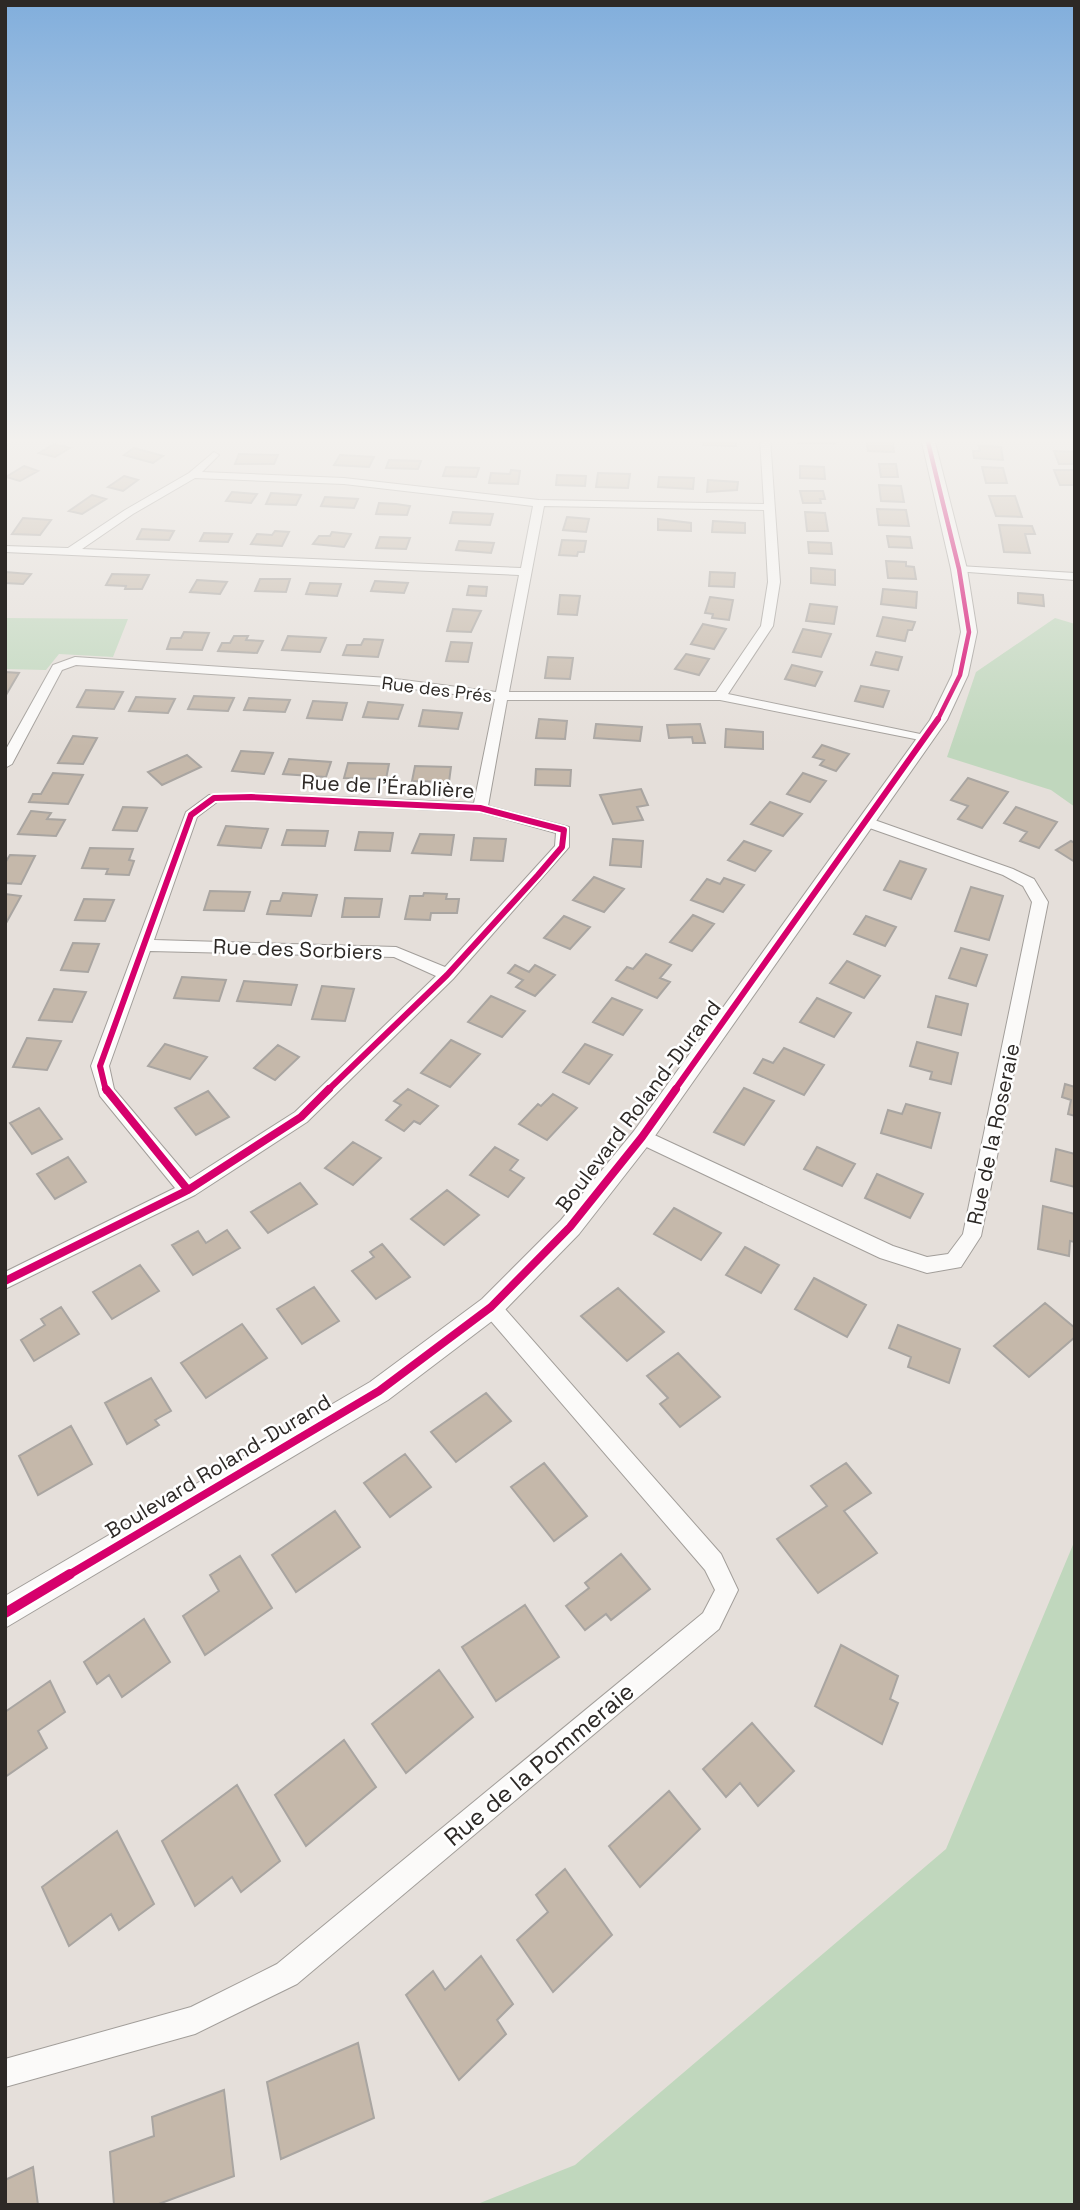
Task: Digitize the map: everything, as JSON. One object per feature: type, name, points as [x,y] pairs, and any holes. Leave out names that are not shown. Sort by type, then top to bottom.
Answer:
[{"type":"street","points":[[72,551],[86,541]]},
{"type":"street","points":[[480,808],[531,541]]},
{"type":"street","points":[[720,696],[766,626],[774,582],[771,541]]},
{"type":"street","name":"Boulevard Roland-Durand","points":[[5,1613],[379,1391],[491,1307],[570,1227],[642,1137],[938,720],[960,675],[969,632],[952,541]]},
{"type":"street","points":[[5,549],[525,572]]},
{"type":"street","points":[[959,569],[1075,577]]},
{"type":"street","name":"Rue des Prés","points":[[5,764],[57,668],[75,661],[388,682],[500,696],[720,696],[925,739]]},
{"type":"street","name":"Rue de l'Érablière","points":[[5,1281],[188,1190],[302,1117],[447,975],[562,847],[564,830],[480,808],[251,797],[214,798],[191,814],[100,1066],[106,1091],[188,1190]]},
{"type":"street","name":"Rue de la Roseraie","points":[[642,1137],[887,1252],[927,1265],[954,1261],[972,1236],[1040,902],[1029,883],[1008,872],[866,822]]},
{"type":"street","name":"Rue des Sorbiers","points":[[145,944],[396,953],[447,975]]},
{"type":"street","name":"Rue de la Pommeraie","points":[[5,2073],[195,2020],[287,1975],[711,1621],[727,1590],[713,1562],[491,1307]]},
{"type":"green space","points":[[5,618],[128,619],[113,657],[59,654],[46,670],[5,669]]},
{"type":"green space","points":[[1055,618],[1075,624],[1075,807],[1051,790],[947,757],[976,672]]},
{"type":"green space","points":[[1075,1540],[1075,2205],[475,2205],[575,2165],[946,1849]]},
{"type":"building","points":[[253,541],[284,541],[282,546],[251,544]]},
{"type":"building","points":[[315,541],[347,541],[344,547],[313,544]]},
{"type":"building","points":[[378,541],[409,541],[406,549],[376,548]]},
{"type":"building","points":[[459,541],[494,543],[491,553],[456,550]]},
{"type":"building","points":[[562,541],[586,541],[584,552],[578,552],[577,556],[559,555]]},
{"type":"building","points":[[888,541],[911,541],[912,548],[889,547]]},
{"type":"building","points":[[1002,541],[1027,541],[1030,553],[1004,552]]},
{"type":"building","points":[[808,542],[831,543],[832,554],[809,553]]},
{"type":"building","points":[[886,561],[906,562],[906,566],[914,567],[916,579],[888,578]]},
{"type":"building","points":[[811,568],[835,570],[835,585],[811,583]]},
{"type":"building","points":[[5,572],[31,574],[23,584],[5,583]]},
{"type":"building","points":[[710,572],[735,573],[734,587],[709,586]]},
{"type":"building","points":[[112,574],[149,575],[142,589],[125,589],[126,586],[106,585]]},
{"type":"building","points":[[260,579],[290,579],[286,592],[255,591]]},
{"type":"building","points":[[197,580],[227,582],[220,594],[190,592]]},
{"type":"building","points":[[375,581],[408,583],[404,593],[371,591]]},
{"type":"building","points":[[310,583],[341,584],[337,596],[306,594]]},
{"type":"building","points":[[469,586],[487,587],[486,596],[467,595]]},
{"type":"building","points":[[883,589],[917,592],[916,608],[881,604]]},
{"type":"building","points":[[1018,593],[1043,595],[1044,606],[1018,603]]},
{"type":"building","points":[[560,595],[580,596],[577,615],[558,614]]},
{"type":"building","points":[[710,597],[733,600],[729,620],[712,618],[713,614],[705,613]]},
{"type":"building","points":[[810,604],[837,607],[834,624],[806,621]]},
{"type":"building","points":[[453,609],[481,611],[471,632],[447,631]]},
{"type":"building","points":[[883,617],[915,622],[912,630],[908,630],[905,641],[877,636]]},
{"type":"building","points":[[703,624],[726,629],[714,649],[691,644]]},
{"type":"building","points":[[803,629],[831,634],[821,657],[793,652]]},
{"type":"building","points":[[184,632],[209,633],[202,650],[167,649],[171,638],[181,638]]},
{"type":"building","points":[[234,636],[248,636],[246,640],[263,641],[257,653],[218,651],[222,643],[230,643]]},
{"type":"building","points":[[288,636],[326,638],[320,652],[282,650]]},
{"type":"building","points":[[364,639],[383,640],[378,657],[343,655],[347,645],[361,645]]},
{"type":"building","points":[[451,642],[472,643],[468,662],[446,661]]},
{"type":"building","points":[[876,652],[902,657],[898,670],[871,665]]},
{"type":"building","points":[[686,654],[709,659],[699,675],[675,669]]},
{"type":"building","points":[[548,657],[573,658],[570,679],[545,678]]},
{"type":"building","points":[[792,665],[822,672],[815,686],[785,679]]},
{"type":"building","points":[[5,672],[19,673],[6,695],[5,695]]},
{"type":"building","points":[[861,686],[889,691],[883,707],[855,701]]},
{"type":"building","points":[[86,690],[123,692],[114,709],[77,707]]},
{"type":"building","points":[[194,696],[234,698],[228,711],[188,709]]},
{"type":"building","points":[[136,697],[175,699],[168,713],[129,711]]},
{"type":"building","points":[[249,698],[290,700],[285,712],[244,710]]},
{"type":"building","points":[[313,701],[347,703],[342,720],[307,718]]},
{"type":"building","points":[[368,702],[403,705],[398,719],[363,717]]},
{"type":"building","points":[[423,710],[462,713],[458,729],[419,726]]},
{"type":"building","points":[[539,719],[567,721],[565,739],[536,738]]},
{"type":"building","points":[[596,724],[642,727],[640,741],[594,738]]},
{"type":"building","points":[[700,724],[705,743],[693,743],[692,737],[669,738],[667,725]]},
{"type":"building","points":[[726,729],[763,732],[763,749],[725,747]]},
{"type":"building","points":[[73,736],[97,738],[83,764],[58,763]]},
{"type":"building","points":[[822,745],[849,754],[836,771],[820,765],[824,760],[813,757]]},
{"type":"building","points":[[241,751],[273,753],[264,774],[232,771]]},
{"type":"building","points":[[187,755],[201,767],[162,785],[148,772]]},
{"type":"building","points":[[289,759],[331,762],[326,777],[283,774]]},
{"type":"building","points":[[348,763],[389,764],[386,779],[344,778]]},
{"type":"building","points":[[415,766],[451,767],[449,782],[412,781]]},
{"type":"building","points":[[536,769],[571,770],[570,786],[535,785]]},
{"type":"building","points":[[53,773],[83,775],[68,804],[29,802],[33,794],[41,794]]},
{"type":"building","points":[[803,773],[826,781],[810,802],[787,794]]},
{"type":"building","points":[[968,778],[1008,792],[982,828],[958,819],[968,806],[951,800]]},
{"type":"building","points":[[641,789],[648,805],[637,807],[643,820],[613,824],[600,795]]},
{"type":"building","points":[[770,802],[802,814],[783,836],[751,824]]},
{"type":"building","points":[[123,807],[147,808],[137,831],[113,830]]},
{"type":"building","points":[[1016,807],[1057,822],[1039,848],[1020,841],[1027,832],[1004,823]]},
{"type":"building","points":[[31,811],[51,813],[47,819],[65,820],[56,836],[18,834]]},
{"type":"building","points":[[226,826],[268,829],[261,848],[218,845]]},
{"type":"building","points":[[287,830],[328,831],[325,846],[282,845]]},
{"type":"building","points":[[359,832],[393,833],[390,851],[355,850]]},
{"type":"building","points":[[420,834],[454,835],[451,855],[412,853]]},
{"type":"building","points":[[474,838],[506,839],[503,861],[471,860]]},
{"type":"building","points":[[613,839],[643,841],[641,867],[610,865]]},
{"type":"building","points":[[744,841],[771,851],[755,871],[728,860]]},
{"type":"building","points":[[1071,841],[1075,843],[1075,862],[1056,850]]},
{"type":"building","points":[[90,848],[133,849],[129,860],[134,861],[129,875],[106,874],[108,869],[82,868]]},
{"type":"building","points":[[10,855],[35,856],[21,884],[5,883],[5,863]]},
{"type":"building","points":[[900,861],[926,869],[911,899],[884,890]]},
{"type":"building","points":[[594,877],[624,889],[604,912],[573,900]]},
{"type":"building","points":[[724,878],[744,885],[723,912],[691,900],[707,879],[720,884]]},
{"type":"building","points":[[971,887],[1003,896],[989,940],[955,931]]},
{"type":"building","points":[[210,891],[250,892],[244,911],[204,910]]},
{"type":"building","points":[[283,893],[317,895],[311,916],[267,914],[271,901],[280,901]]},
{"type":"building","points":[[424,893],[447,894],[446,899],[459,899],[457,913],[431,913],[430,920],[405,919],[410,896],[423,896]]},
{"type":"building","points":[[5,894],[21,896],[5,925]]},
{"type":"building","points":[[345,898],[382,899],[379,917],[342,917]]},
{"type":"building","points":[[84,899],[114,900],[105,921],[75,920]]},
{"type":"building","points":[[693,915],[714,924],[692,951],[670,942]]},
{"type":"building","points":[[564,916],[590,927],[570,949],[544,938]]},
{"type":"building","points":[[866,916],[896,927],[885,946],[854,934]]},
{"type":"building","points":[[73,943],[99,944],[88,972],[61,970]]},
{"type":"building","points":[[961,948],[987,955],[976,986],[949,978]]},
{"type":"building","points":[[646,954],[671,965],[660,978],[670,982],[657,998],[616,980],[627,967],[633,969]]},
{"type":"building","points":[[847,961],[880,976],[864,998],[830,983]]},
{"type":"building","points":[[515,965],[529,972],[535,965],[555,975],[535,996],[516,987],[523,980],[508,973]]},
{"type":"building","points":[[182,977],[226,980],[219,1001],[174,998]]},
{"type":"building","points":[[244,981],[297,985],[291,1005],[237,1001]]},
{"type":"building","points":[[322,986],[354,989],[345,1021],[312,1019]]},
{"type":"building","points":[[54,989],[86,992],[72,1022],[39,1020]]},
{"type":"building","points":[[491,996],[525,1011],[502,1037],[468,1022]]},
{"type":"building","points":[[936,996],[968,1004],[961,1035],[928,1027]]},
{"type":"building","points":[[612,998],[642,1010],[623,1035],[593,1022]]},
{"type":"building","points":[[817,998],[851,1013],[834,1037],[800,1022]]},
{"type":"building","points":[[27,1038],[61,1041],[47,1070],[13,1067]]},
{"type":"building","points":[[451,1040],[480,1054],[450,1087],[421,1073]]},
{"type":"building","points":[[917,1042],[958,1053],[951,1084],[930,1079],[932,1072],[910,1066]]},
{"type":"building","points":[[165,1044],[207,1057],[190,1079],[148,1066]]},
{"type":"building","points":[[585,1044],[612,1055],[589,1084],[563,1072]]},
{"type":"building","points":[[278,1045],[299,1057],[275,1080],[254,1068]]},
{"type":"building","points":[[784,1048],[824,1065],[804,1095],[754,1073],[763,1059],[773,1063]]},
{"type":"building","points":[[1065,1084],[1075,1087],[1075,1116],[1068,1114],[1071,1100],[1062,1097]]},
{"type":"building","points":[[744,1088],[774,1101],[744,1145],[714,1132]]},
{"type":"building","points":[[408,1089],[438,1106],[420,1124],[414,1121],[404,1131],[386,1120],[401,1105],[394,1101]]},
{"type":"building","points":[[208,1091],[229,1117],[196,1135],[175,1108]]},
{"type":"building","points":[[553,1094],[577,1108],[547,1140],[519,1124],[538,1104],[541,1106]]},
{"type":"building","points":[[906,1104],[940,1113],[931,1148],[881,1133],[888,1110],[902,1114]]},
{"type":"building","points":[[39,1108],[62,1139],[32,1154],[10,1123]]},
{"type":"building","points":[[353,1142],[381,1158],[353,1185],[325,1168]]},
{"type":"building","points":[[495,1147],[518,1160],[510,1170],[524,1178],[508,1197],[470,1175]]},
{"type":"building","points":[[817,1147],[855,1164],[842,1186],[804,1169]]},
{"type":"building","points":[[1056,1149],[1075,1154],[1075,1187],[1051,1181]]},
{"type":"building","points":[[68,1157],[86,1182],[55,1199],[37,1174]]},
{"type":"building","points":[[877,1174],[923,1194],[910,1218],[865,1198]]},
{"type":"building","points":[[300,1183],[317,1204],[268,1233],[251,1212]]},
{"type":"building","points":[[447,1190],[479,1215],[444,1245],[411,1219]]},
{"type":"building","points":[[1043,1206],[1075,1214],[1075,1242],[1070,1241],[1069,1256],[1038,1249]]},
{"type":"building","points":[[674,1208],[721,1233],[701,1260],[654,1234]]},
{"type":"building","points":[[227,1230],[240,1248],[193,1275],[172,1245],[198,1231],[206,1243]]},
{"type":"building","points":[[382,1244],[410,1277],[376,1299],[352,1271],[374,1257],[370,1252]]},
{"type":"building","points":[[745,1247],[779,1265],[761,1293],[726,1275]]},
{"type":"building","points":[[140,1265],[159,1291],[112,1319],[93,1292]]},
{"type":"building","points":[[814,1278],[866,1305],[847,1337],[795,1309]]},
{"type":"building","points":[[314,1287],[339,1321],[302,1344],[277,1309]]},
{"type":"building","points":[[618,1288],[664,1332],[627,1361],[581,1316]]},
{"type":"building","points":[[1045,1303],[1075,1328],[1075,1337],[1029,1377],[994,1346]]},
{"type":"building","points":[[61,1307],[79,1334],[34,1361],[21,1340],[45,1325],[41,1319]]},
{"type":"building","points":[[242,1324],[267,1358],[206,1398],[181,1363]]},
{"type":"building","points":[[898,1325],[960,1349],[949,1383],[908,1367],[911,1357],[889,1348]]},
{"type":"building","points":[[678,1353],[720,1397],[680,1427],[660,1404],[668,1398],[647,1376]]},
{"type":"building","points":[[151,1378],[171,1411],[155,1420],[159,1425],[127,1444],[105,1403]]},
{"type":"building","points":[[486,1393],[511,1421],[456,1462],[431,1432]]},
{"type":"building","points":[[71,1426],[92,1464],[38,1495],[19,1456]]},
{"type":"building","points":[[405,1454],[431,1487],[390,1517],[364,1483]]},
{"type":"building","points":[[544,1463],[587,1516],[554,1541],[511,1487]]},
{"type":"building","points":[[846,1463],[871,1493],[844,1511],[877,1553],[818,1593],[777,1539],[827,1506],[811,1486]]},
{"type":"building","points":[[335,1511],[360,1547],[296,1592],[272,1555]]},
{"type":"building","points":[[621,1554],[650,1589],[611,1620],[606,1614],[585,1630],[566,1606],[589,1588],[585,1583]]},
{"type":"building","points":[[240,1556],[272,1608],[205,1655],[183,1616],[219,1591],[210,1575]]},
{"type":"building","points":[[525,1605],[559,1657],[496,1701],[462,1647]]},
{"type":"building","points":[[144,1619],[170,1662],[122,1697],[109,1675],[97,1684],[84,1662]]},
{"type":"building","points":[[841,1645],[898,1676],[890,1699],[898,1703],[882,1744],[815,1706]]},
{"type":"building","points":[[439,1670],[473,1717],[406,1773],[372,1724]]},
{"type":"building","points":[[50,1681],[65,1712],[38,1731],[47,1748],[5,1777],[5,1712]]},
{"type":"building","points":[[752,1723],[794,1771],[758,1806],[740,1783],[726,1797],[703,1769]]},
{"type":"building","points":[[344,1740],[376,1787],[306,1846],[275,1795]]},
{"type":"building","points":[[237,1785],[280,1861],[241,1892],[232,1877],[195,1906],[162,1841]]},
{"type":"building","points":[[669,1791],[700,1829],[640,1887],[609,1846]]},
{"type":"building","points":[[117,1831],[154,1904],[119,1930],[111,1914],[69,1946],[42,1887]]},
{"type":"building","points":[[565,1869],[612,1935],[553,1992],[517,1940],[548,1912],[536,1895]]},
{"type":"building","points":[[481,1956],[513,2004],[497,2020],[506,2034],[459,2080],[406,1995],[433,1971],[445,1990]]},
{"type":"building","points":[[358,2043],[374,2118],[281,2159],[267,2082]]},
{"type":"building","points":[[224,2090],[234,2176],[156,2205],[114,2205],[110,2152],[154,2136],[152,2117]]},
{"type":"building","points":[[33,2167],[38,2205],[5,2205],[5,2180]]},
{"type":"cycle path","points":[[5,1613],[379,1391],[491,1307],[570,1227],[642,1137],[938,720],[960,675],[969,632],[952,541]]},
{"type":"cycle path","points":[[5,1281],[188,1190],[301,1117],[447,975],[562,847],[564,830],[480,808],[251,797],[214,798],[191,815],[100,1066],[106,1091],[188,1190]]}]
